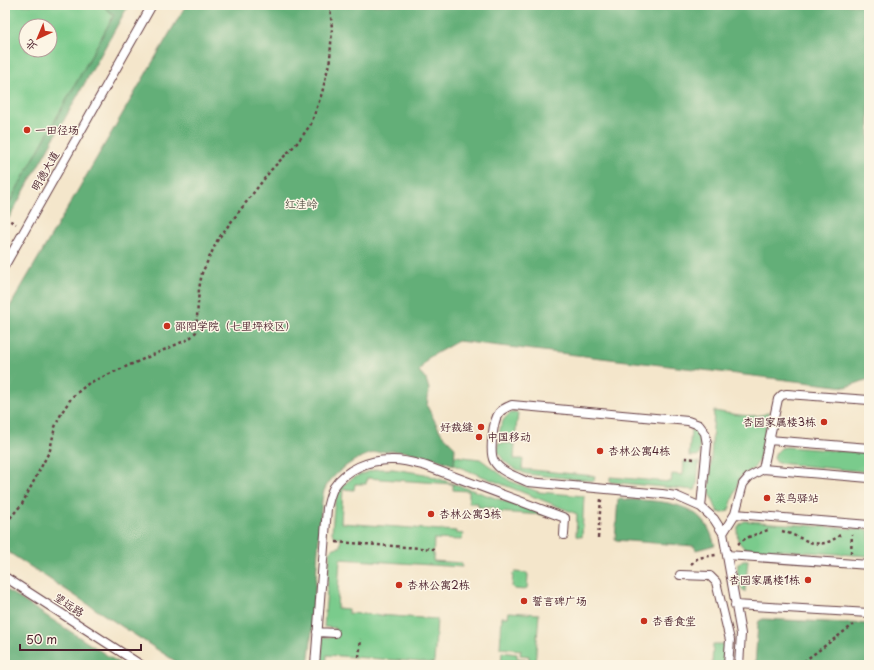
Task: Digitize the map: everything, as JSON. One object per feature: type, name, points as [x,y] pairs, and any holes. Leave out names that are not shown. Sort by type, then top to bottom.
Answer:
[{"type":"lane","name":"明德大道","points":[[5,265],[152,5]]},
{"type":"lane","points":[[763,469],[778,399],[782,395],[786,394],[869,400]]},
{"type":"lane","points":[[701,506],[707,444],[705,433],[699,424],[688,421],[512,405],[506,407],[499,413],[495,421],[491,454],[493,461],[513,476],[528,482],[676,496],[701,506],[714,519],[723,533],[741,634],[739,665]]},
{"type":"lane","points":[[769,440],[869,448]]},
{"type":"lane","points":[[315,665],[327,508],[330,495],[340,480],[347,473],[359,466],[391,460],[426,466],[565,518],[564,535]]},
{"type":"lane","points":[[723,533],[735,514],[743,484],[749,477],[763,469],[869,478]]},
{"type":"lane","points":[[735,514],[869,524]]},
{"type":"lane","points":[[727,555],[869,565]]},
{"type":"lane","points":[[680,575],[710,576],[716,582],[730,640],[728,665]]},
{"type":"lane","name":"望远路","points":[[5,578],[141,665]]},
{"type":"lane","points":[[736,605],[869,613]]},
{"type":"lane","points":[[317,632],[335,632]]},
{"type":"path","points":[[5,521],[10,518],[22,504],[50,450],[55,428],[62,412],[72,397],[89,383],[189,339],[196,332],[199,289],[202,273],[218,239],[271,170],[298,142],[311,124],[322,93],[330,59],[332,29],[330,5]]},
{"type":"path","points":[[598,538],[601,497]]},
{"type":"path","points":[[775,529],[790,533],[814,543],[822,544],[834,540],[852,523]]},
{"type":"path","points":[[850,564],[852,523]]},
{"type":"path","points":[[727,555],[746,538],[765,530],[770,530]]},
{"type":"path","points":[[324,542],[434,549]]},
{"type":"path","points":[[698,558],[718,554]]},
{"type":"path","points":[[799,665],[869,613]]},
{"type":"path","points":[[359,657],[361,639]]},
{"type":"green space","name":"一田径场","points":[[5,5],[102,5],[114,15],[5,210]]},
{"type":"green space","points":[[108,5],[122,5],[127,8],[5,225],[5,210],[114,15],[105,8]]},
{"type":"green space","name":"红洼岭","points":[[186,5],[869,5],[869,379],[846,387],[458,341],[428,358],[419,371],[426,379],[429,389],[427,406],[441,433],[455,447],[454,465],[410,453],[396,451],[382,452],[368,455],[354,461],[336,474],[325,488],[321,509],[312,632],[308,665],[181,665],[5,550],[5,315]]},
{"type":"green space","points":[[714,411],[750,416],[757,416],[769,412],[759,460],[754,468],[740,477],[730,507],[728,511],[723,513],[718,512],[709,491]]},
{"type":"green space","points":[[511,413],[518,413],[515,438],[499,437],[505,417]]},
{"type":"green space","points":[[691,429],[696,431],[700,439],[699,456],[689,456]]},
{"type":"green space","points":[[498,443],[515,444],[514,459],[523,459],[522,469],[595,476],[594,481],[526,474],[504,461],[498,452]]},
{"type":"green space","points":[[786,447],[869,453],[869,472],[777,463],[774,458],[775,454],[781,448]]},
{"type":"green space","points":[[455,456],[480,459],[510,481],[539,492],[584,496],[582,537],[576,536],[577,514],[454,465]]},
{"type":"green space","points":[[684,461],[699,462],[695,490],[610,482],[610,477],[671,482],[672,474],[683,475]]},
{"type":"green space","points":[[377,469],[393,469],[425,474],[545,515],[495,512],[495,508],[478,507],[478,503],[469,503],[469,491],[453,490],[453,484],[367,478],[366,484],[355,484],[354,490],[343,489],[341,523],[456,531],[456,533],[463,534],[462,540],[434,539],[433,561],[462,563],[462,567],[340,559],[337,608],[348,609],[348,613],[437,619],[434,663],[327,655],[326,665],[321,665],[323,637],[335,637],[335,628],[324,627],[330,552],[334,548],[340,547],[341,538],[335,537],[332,533],[336,498],[345,484],[352,479]]},
{"type":"green space","points":[[618,499],[664,502],[687,509],[697,515],[705,523],[710,530],[715,545],[696,550],[694,546],[615,540]]},
{"type":"green space","points":[[745,521],[869,530],[869,556],[744,548],[738,541],[737,532],[738,527]]},
{"type":"green space","points":[[743,560],[748,560],[745,592],[739,583],[738,575],[738,564]]},
{"type":"green space","points":[[515,572],[527,573],[527,588],[525,590],[514,589],[512,587],[513,574]]},
{"type":"green space","points":[[5,589],[122,665],[5,665]]},
{"type":"green space","points":[[509,612],[539,614],[535,665],[529,664],[529,656],[520,655],[521,650],[500,648],[502,617],[508,617]]},
{"type":"green space","points":[[763,619],[869,624],[869,665],[755,665],[758,624],[759,621]]},
{"type":"green space","points":[[713,644],[725,644],[723,665],[712,665]]},
{"type":"green space","points":[[502,652],[517,654],[517,658],[526,659],[525,665],[501,665]]},
{"type":"place","name":"一田径场","points":[[27,130]]},
{"type":"place","name":"邵阳学院（七里坪校区）","points":[[167,326]]},
{"type":"place","name":"杏园家属楼3栋","points":[[824,422]]},
{"type":"place","name":"好裁缝","points":[[481,427]]},
{"type":"place","name":"中国移动","points":[[479,437]]},
{"type":"place","name":"杏林公寓4栋","points":[[600,451]]},
{"type":"place","name":"菜鸟驿站","points":[[767,498]]},
{"type":"place","name":"杏林公寓3栋","points":[[431,514]]},
{"type":"place","name":"杏园家属楼1栋","points":[[808,580]]},
{"type":"place","name":"杏林公寓2栋","points":[[399,585]]},
{"type":"place","name":"誓言碑广场","points":[[524,601]]},
{"type":"place","name":"杏香食堂","points":[[644,621]]}]
